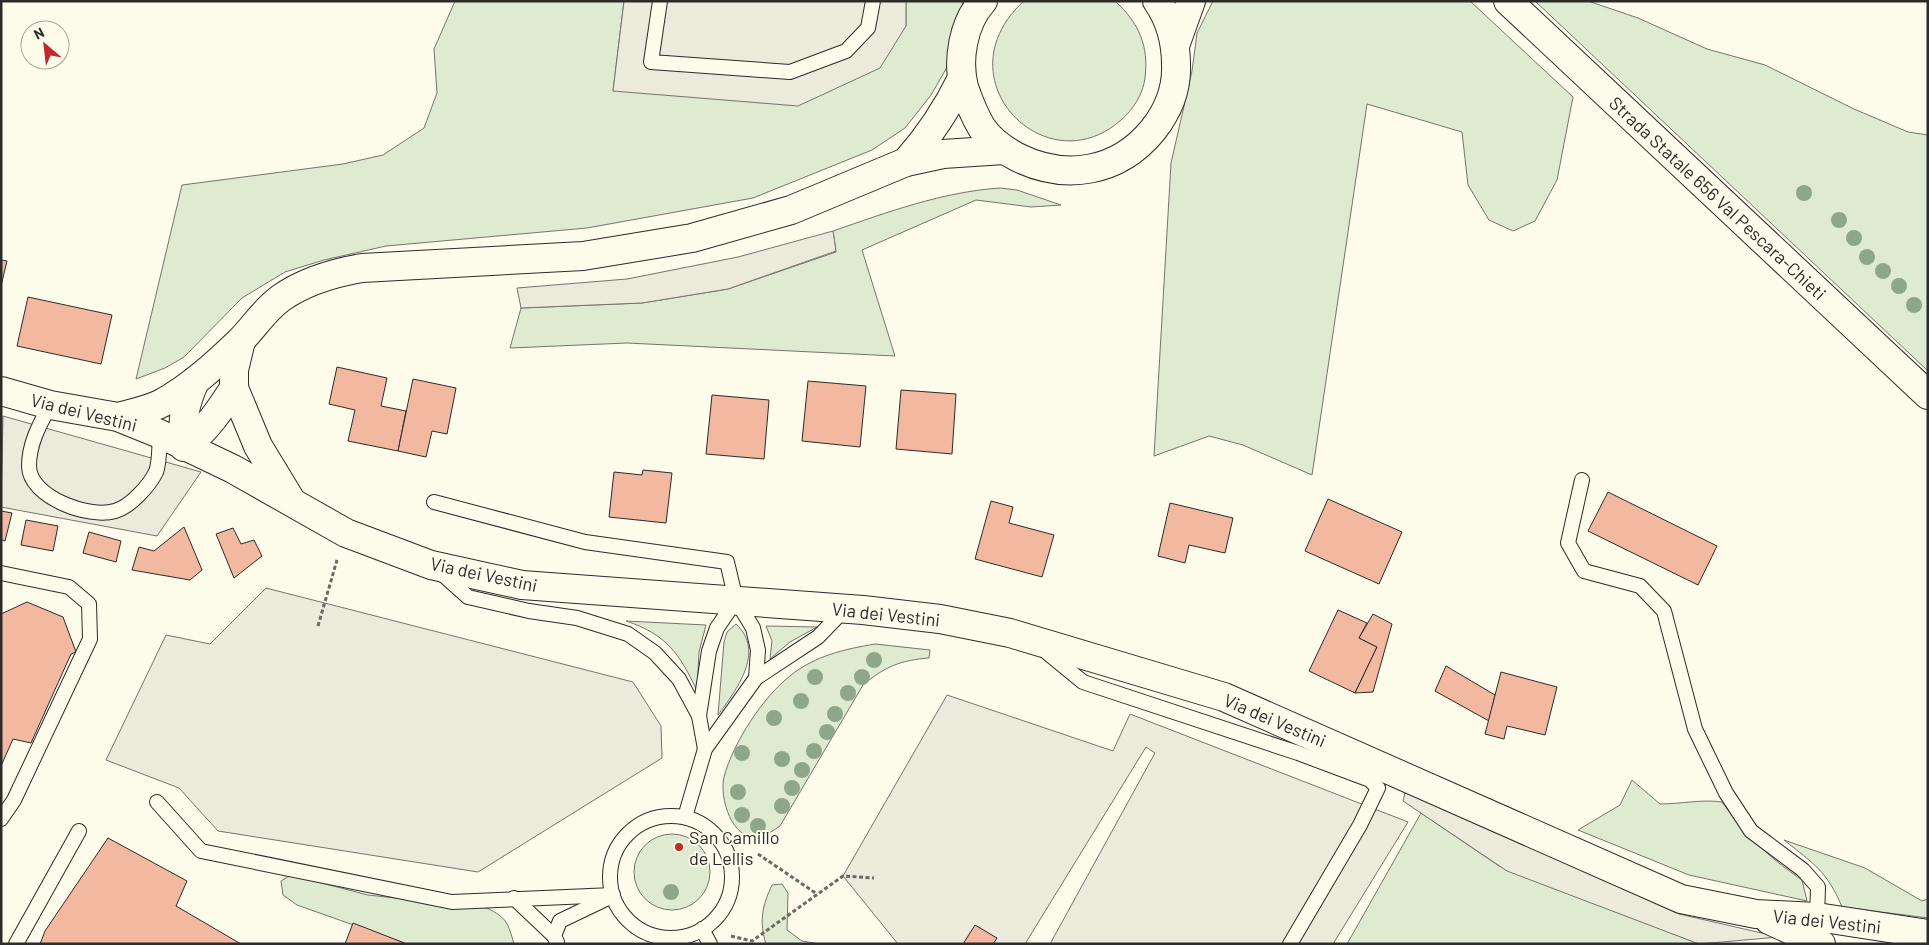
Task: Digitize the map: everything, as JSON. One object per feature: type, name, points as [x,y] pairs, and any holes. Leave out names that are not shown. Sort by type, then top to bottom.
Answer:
[{"type":"main road","points":[[982,1],[967,28],[962,53],[962,78],[970,105],[983,130],[1004,150],[1037,167],[1073,172],[1110,164],[1141,144],[1165,116],[1177,80],[1176,43],[1166,14],[1157,1]]},
{"type":"main road","points":[[1176,43],[1192,1]]},
{"type":"main road","name":"Strada Statale 656 Val Pescara-Chieti","points":[[1508,1],[1928,395]]},
{"type":"main road","points":[[906,162],[930,135],[947,109],[962,78]]},
{"type":"main road","points":[[118,417],[160,404],[195,381],[240,341],[251,326],[280,299],[302,285],[337,273],[362,268],[583,256],[692,238],[791,210],[906,162],[943,154],[1004,150]]},
{"type":"main road","points":[[240,341],[234,370],[234,388],[258,446],[293,503]]},
{"type":"main road","points":[[184,447],[182,424],[184,406],[195,381]]},
{"type":"main road","points":[[184,447],[198,437],[209,425],[234,388]]},
{"type":"main road","name":"Via dei Vestini","points":[[1,391],[50,405],[118,417],[160,434],[233,469],[346,533],[431,565],[522,585],[845,609],[940,619],[1030,638],[1224,697],[1681,899],[1756,914],[1817,917],[1928,934]]},
{"type":"main road","name":"Via dei Vestini","points":[[1756,914],[1821,944]]},
{"type":"lane","points":[[660,1],[651,62],[790,72],[846,51],[868,28],[874,1]]},
{"type":"lane","points":[[50,405],[32,441],[28,467],[33,483],[53,500],[97,513],[115,511],[134,499],[144,488],[156,471],[160,434]]},
{"type":"lane","points":[[1582,480],[1568,543],[1584,571],[1640,586],[1664,611],[1695,729],[1726,794],[1751,831],[1803,870],[1818,887],[1817,917]]},
{"type":"lane","points":[[434,502],[585,542],[727,562],[736,600],[753,628],[758,650],[756,678]]},
{"type":"lane","points":[[431,565],[468,596],[529,611],[577,618],[628,634],[655,653],[678,679],[699,716],[706,749]]},
{"type":"lane","points":[[1,574],[70,587],[89,604],[90,638],[14,800],[1,819]]},
{"type":"lane","points":[[699,716],[709,651],[717,628],[736,600]]},
{"type":"lane","points":[[686,818],[706,749],[756,678],[818,636],[845,609]]},
{"type":"lane","points":[[1030,638],[1083,682],[1298,753],[1370,780],[1378,788],[1360,825],[1290,944]]},
{"type":"lane","points":[[157,802],[200,851],[452,902],[613,895]]},
{"type":"lane","points":[[669,816],[686,818],[705,826],[720,840],[730,859],[732,879],[728,899],[718,916],[702,929],[685,936],[667,938],[649,934],[633,925],[621,912],[613,895],[610,879],[617,848],[626,835],[639,825],[654,818],[669,816]]},
{"type":"lane","points":[[16,944],[79,831]]},
{"type":"lane","points":[[556,940],[560,921],[613,895]]},
{"type":"lane","points":[[514,898],[556,940]]},
{"type":"lane","points":[[702,929],[710,944]]},
{"type":"path","points":[[318,626],[346,533]]},
{"type":"path","points":[[758,854],[817,894]]},
{"type":"path","points":[[702,929],[752,942],[843,876],[874,878]]},
{"type":"green space","points":[[455,1],[624,1],[613,91],[906,26],[906,1],[962,1],[963,15],[954,55],[931,95],[905,128],[872,150],[753,198],[587,228],[386,246],[324,260],[285,272],[242,298],[184,357],[165,368],[136,379],[182,185],[343,164],[383,155],[424,128],[437,93],[434,49]]},
{"type":"green space","points":[[1024,1],[1115,1],[1123,9],[1136,27],[1144,45],[1146,66],[1142,90],[1137,101],[1121,120],[1092,137],[1062,140],[1035,132],[1012,114],[998,90],[993,61],[1001,31]]},
{"type":"green space","points":[[1213,1],[1470,1],[1573,97],[1557,180],[1535,221],[1513,231],[1489,220],[1468,185],[1462,132],[1367,104],[1312,475],[1243,445],[1209,436],[1154,456],[1171,163],[1192,71],[1197,33]]},
{"type":"green space","points":[[1535,1],[1588,1],[1638,18],[1707,49],[1765,65],[1854,109],[1908,132],[1928,135],[1928,371]]},
{"type":"green space","points":[[1000,188],[1017,190],[1061,205],[1031,207],[976,200],[862,250],[895,356],[627,343],[510,348],[521,308],[642,303],[728,289],[836,252],[833,231],[936,198]]},
{"type":"green space","points":[[626,621],[706,625],[699,652],[697,691],[678,656],[662,639],[640,626]]},
{"type":"green space","points":[[736,624],[745,635],[748,659],[740,683],[718,715],[724,642],[727,632]]},
{"type":"green space","points":[[766,626],[817,627],[790,642],[770,659],[772,641]]},
{"type":"green space","points":[[875,644],[930,650],[929,658],[893,666],[878,673],[863,685],[780,826],[768,834],[759,837],[750,837],[741,833],[726,806],[723,786],[728,764],[750,722],[780,685],[799,669],[830,654]]},
{"type":"green space","points":[[1632,780],[1660,804],[1722,802],[1758,845],[1802,880],[1807,901],[1689,875],[1578,830],[1620,805]]},
{"type":"green space","points":[[1421,813],[1499,866],[1699,944],[1347,944]]},
{"type":"green space","points":[[680,834],[693,840],[704,851],[710,864],[708,887],[693,904],[680,910],[664,910],[651,904],[636,887],[634,864],[640,851],[657,836]]},
{"type":"green space","points":[[1784,840],[1865,868],[1922,901],[1928,899],[1928,918],[1842,907],[1831,885],[1819,869]]},
{"type":"green space","points":[[291,875],[368,895],[487,908],[506,922],[514,944],[407,944],[297,905],[283,895],[281,881]]},
{"type":"green space","points":[[782,884],[788,893],[787,930],[802,941],[820,944],[766,944],[762,921],[764,907],[772,885]]},
{"type":"shaded area","points":[[624,1],[906,1],[906,26],[880,68],[798,106],[613,91]]},
{"type":"shaded area","points":[[833,231],[836,251],[728,289],[642,303],[521,308],[517,288],[627,279],[738,257]]},
{"type":"shaded area","points":[[3,416],[201,472],[157,536],[1,507]]},
{"type":"shaded area","points":[[266,588],[633,682],[661,726],[662,758],[478,872],[218,831],[179,788],[106,760],[166,635],[210,644]]},
{"type":"shaded area","points":[[947,695],[1113,751],[1130,714],[1408,822],[1333,944],[1050,944],[1155,753],[1146,747],[1025,944],[898,944],[843,876]]},
{"type":"shaded area","points":[[1406,789],[1679,914],[1779,937],[1699,944],[1507,871],[1403,801]]},
{"type":"building","points":[[1,260],[7,261],[1,286]]},
{"type":"building","points":[[28,297],[112,315],[101,364],[17,346]]},
{"type":"building","points":[[337,367],[387,378],[381,406],[406,411],[398,451],[348,441],[355,410],[329,404]]},
{"type":"building","points":[[413,379],[456,388],[447,434],[432,431],[426,457],[398,451]]},
{"type":"building","points":[[808,381],[866,386],[860,447],[802,441]]},
{"type":"building","points":[[901,390],[956,394],[952,454],[896,449]]},
{"type":"building","points":[[712,395],[769,400],[764,459],[706,454]]},
{"type":"building","points":[[643,470],[672,473],[666,523],[609,517],[614,472],[642,475]]},
{"type":"building","points":[[1608,492],[1717,546],[1698,585],[1588,531]]},
{"type":"building","points":[[1328,499],[1402,532],[1379,584],[1305,551]]},
{"type":"building","points":[[991,501],[1013,507],[1009,523],[1054,535],[1042,577],[975,559]]},
{"type":"building","points":[[1170,503],[1233,518],[1225,553],[1189,545],[1185,563],[1158,556]]},
{"type":"building","points":[[1,511],[12,513],[5,541],[1,540]]},
{"type":"building","points":[[26,520],[58,526],[53,551],[21,545]]},
{"type":"building","points":[[184,527],[202,570],[190,580],[132,570],[139,547],[154,551]]},
{"type":"building","points":[[233,528],[241,544],[254,540],[262,556],[234,578],[216,534]]},
{"type":"building","points":[[89,532],[121,541],[116,562],[83,553]]},
{"type":"building","points":[[27,602],[63,617],[76,652],[71,654],[31,743],[13,739],[1,766],[1,614]]},
{"type":"building","points":[[1338,610],[1367,623],[1359,638],[1377,647],[1355,693],[1309,671]]},
{"type":"building","points":[[1373,614],[1392,624],[1373,692],[1355,693],[1377,647],[1359,638]]},
{"type":"building","points":[[1446,666],[1495,695],[1489,721],[1435,691]]},
{"type":"building","points":[[1501,672],[1557,687],[1545,735],[1507,726],[1504,739],[1485,734]]},
{"type":"building","points":[[108,838],[187,881],[176,906],[241,944],[40,944],[45,931]]},
{"type":"building","points":[[353,923],[407,944],[345,944]]},
{"type":"building","points":[[975,925],[997,938],[993,944],[963,944]]},
{"type":"place","name":"San Camillo de Lellis","points":[[679,847]]}]
